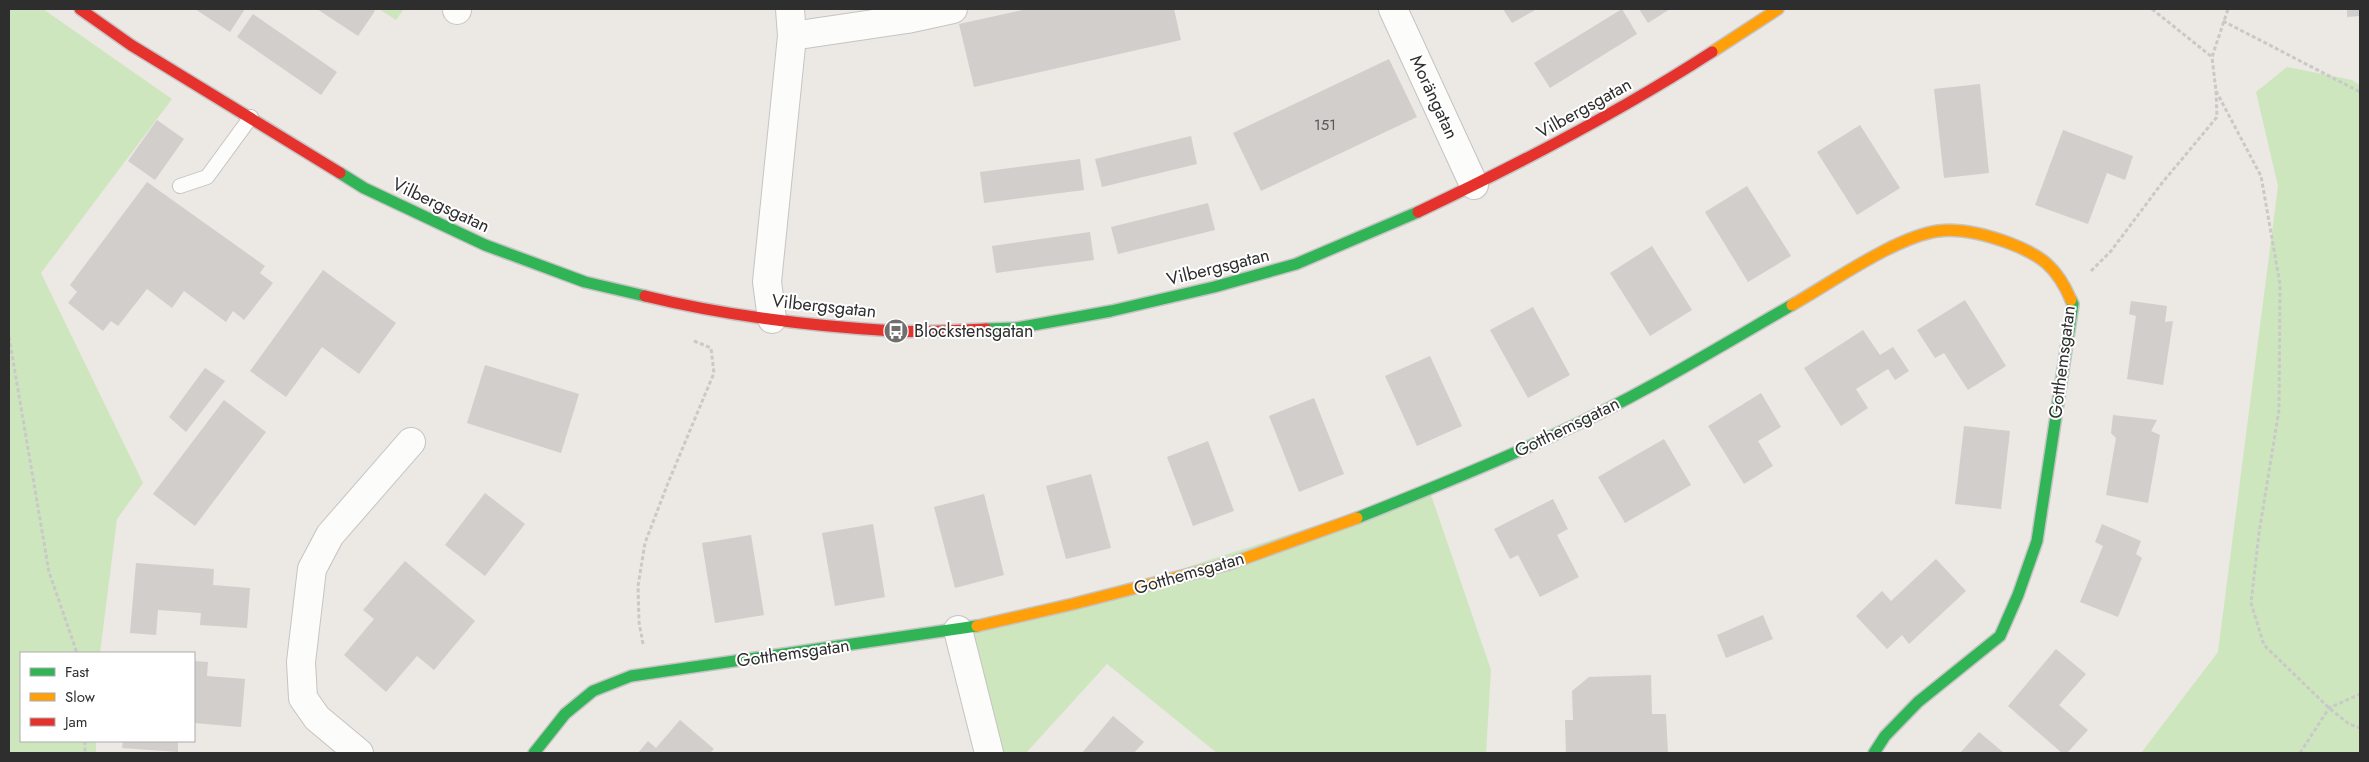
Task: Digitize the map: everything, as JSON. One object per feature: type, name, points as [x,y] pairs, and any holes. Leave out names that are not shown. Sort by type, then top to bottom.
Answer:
[{"type":"street","name":"Vilbergsgatan","points":[[80,9],[131,45],[364,188],[485,245],[585,282],[695,308],[772,319],[896,331],[1016,328],[1112,311],[1214,287],[1296,264],[1474,185],[1598,122],[1692,65],[1778,9]]},
{"type":"street","points":[[772,319],[767,282],[792,36],[790,9]]},
{"type":"street","points":[[792,36],[907,19],[953,9]]},
{"type":"street","name":"Morängatan","points":[[1393,9],[1474,185]]},
{"type":"street","name":"Gotthemsgatan","points":[[534,753],[565,714],[593,691],[631,676],[958,630],[1074,604],[1229,564],[1331,528],[1452,480],[1557,434],[1665,379],[1892,247],[1928,232],[1959,230],[1988,236],[2044,260],[2064,284],[2073,304],[2038,531],[2018,595],[2000,636],[1918,702],[1885,736],[1874,753]]},
{"type":"street","points":[[359,753],[317,718],[303,698],[301,662],[312,569],[330,535],[411,442]]},
{"type":"street","points":[[958,630],[989,753]]},
{"type":"lane","points":[[180,186],[207,176],[251,117]]},
{"type":"path","points":[[2152,9],[2212,57]]},
{"type":"path","points":[[2070,297],[2111,251],[2162,182],[2217,117],[2212,57],[2228,9]]},
{"type":"path","points":[[2223,21],[2360,92]]},
{"type":"path","points":[[2216,91],[2261,176],[2280,284],[2279,410],[2258,532],[2251,603],[2264,645],[2329,708],[2349,724],[2360,728]]},
{"type":"path","points":[[648,673],[639,622],[638,586],[646,543],[668,483],[714,373],[711,348],[689,340],[695,308]]},
{"type":"path","points":[[9,337],[48,572],[77,652]]},
{"type":"path","points":[[2300,753],[2329,708],[2360,694]]},
{"type":"green space","points":[[9,9],[43,9],[172,99],[41,273],[143,483],[117,519],[100,652],[20,652],[20,742],[96,742],[96,753],[9,753]]},
{"type":"green space","points":[[379,9],[404,9],[396,20]]},
{"type":"green space","points":[[2287,67],[2352,80],[2360,85],[2360,753],[2141,753],[2218,652],[2278,186],[2256,92]]},
{"type":"green space","points":[[1429,489],[1491,670],[1486,753],[1217,753],[1107,664],[1026,753],[989,753],[958,630],[1073,604]]},
{"type":"building","points":[[195,9],[245,9],[230,32]]},
{"type":"building","points":[[317,9],[372,9],[375,11],[358,36]]},
{"type":"building","points":[[1027,9],[1174,9],[1181,40],[974,87],[959,24]]},
{"type":"building","points":[[1503,9],[1537,9],[1512,23]]},
{"type":"building","points":[[1622,9],[1637,34],[1550,88],[1534,63]]},
{"type":"building","points":[[1639,9],[1670,9],[1648,23]]},
{"type":"building","points":[[2347,9],[2360,9],[2360,16],[2347,17]]},
{"type":"building","points":[[253,14],[337,72],[321,95],[237,37]]},
{"type":"building","points":[[1389,59],[1417,117],[1261,191],[1233,133]]},
{"type":"building","points":[[1980,84],[1989,173],[1944,178],[1934,89]]},
{"type":"building","points":[[157,120],[184,139],[155,180],[128,161]]},
{"type":"building","points":[[1860,125],[1900,188],[1857,215],[1817,152]]},
{"type":"building","points":[[2063,130],[2133,156],[2125,180],[2107,173],[2088,224],[2035,205]]},
{"type":"building","points":[[1191,136],[1197,164],[1102,187],[1095,159]]},
{"type":"building","points":[[1080,159],[1084,190],[984,203],[980,172]]},
{"type":"building","points":[[147,182],[265,266],[260,273],[273,283],[244,320],[233,311],[226,322],[184,291],[172,308],[147,289],[118,326],[111,321],[103,331],[68,303],[77,292],[70,285]]},
{"type":"building","points":[[1747,186],[1791,256],[1748,282],[1705,212]]},
{"type":"building","points":[[1208,203],[1215,230],[1118,254],[1111,227]]},
{"type":"building","points":[[1090,232],[1094,260],[996,273],[992,246]]},
{"type":"building","points":[[1652,246],[1692,310],[1650,336],[1610,273]]},
{"type":"building","points":[[323,270],[396,323],[359,374],[322,347],[286,397],[250,371]]},
{"type":"building","points":[[1965,300],[2006,366],[1968,390],[1944,353],[1935,358],[1917,330]]},
{"type":"building","points":[[2131,301],[2167,306],[2165,322],[2173,321],[2163,385],[2127,379],[2136,316],[2129,314]]},
{"type":"building","points":[[1533,307],[1570,375],[1528,398],[1490,330]]},
{"type":"building","points":[[1863,330],[1880,355],[1893,347],[1909,371],[1895,380],[1888,369],[1856,389],[1868,408],[1841,426],[1804,368]]},
{"type":"building","points":[[1430,356],[1462,426],[1417,446],[1385,376]]},
{"type":"building","points":[[485,365],[579,394],[561,453],[467,423]]},
{"type":"building","points":[[205,368],[225,381],[186,432],[169,417]]},
{"type":"building","points":[[1761,393],[1781,427],[1758,441],[1773,466],[1744,484],[1708,426]]},
{"type":"building","points":[[1314,398],[1344,474],[1299,492],[1269,416]]},
{"type":"building","points":[[224,400],[266,432],[195,526],[153,494]]},
{"type":"building","points":[[2113,415],[2157,420],[2151,431],[2160,435],[2148,503],[2106,495],[2116,438],[2111,433]]},
{"type":"building","points":[[1964,426],[2010,431],[2001,509],[1955,504]]},
{"type":"building","points":[[1664,439],[1691,485],[1625,523],[1598,477]]},
{"type":"building","points":[[1208,441],[1234,511],[1193,526],[1167,457]]},
{"type":"building","points":[[1091,474],[1111,548],[1066,559],[1046,486]]},
{"type":"building","points":[[485,493],[525,524],[485,576],[445,545]]},
{"type":"building","points":[[984,494],[1004,575],[955,588],[934,507]]},
{"type":"building","points":[[1553,499],[1568,529],[1557,535],[1579,577],[1540,597],[1518,555],[1510,559],[1494,529]]},
{"type":"building","points":[[873,524],[885,597],[835,606],[822,533]]},
{"type":"building","points":[[2102,524],[2141,541],[2136,554],[2142,558],[2118,617],[2080,602],[2103,546],[2095,542]]},
{"type":"building","points":[[751,535],[764,615],[715,623],[702,543]]},
{"type":"building","points":[[1936,559],[1966,591],[1909,644],[1902,635],[1887,649],[1856,616],[1882,591],[1891,601]]},
{"type":"building","points":[[405,561],[475,621],[434,670],[417,656],[386,692],[344,655],[374,619],[363,610]]},
{"type":"building","points":[[136,563],[214,569],[213,585],[250,588],[247,628],[200,625],[201,613],[158,610],[156,635],[130,633]]},
{"type":"building","points":[[1763,615],[1773,639],[1726,658],[1717,635]]},
{"type":"building","points":[[2056,649],[2086,674],[2059,705],[2088,730],[2067,753],[2062,753],[2008,706]]},
{"type":"building","points":[[195,661],[208,662],[207,676],[245,679],[241,727],[195,723]]},
{"type":"building","points":[[1651,675],[1652,714],[1666,714],[1668,753],[1566,753],[1565,720],[1573,720],[1572,691],[1589,677]]},
{"type":"building","points":[[1113,716],[1144,742],[1134,753],[1082,753]]},
{"type":"building","points":[[680,720],[714,749],[710,753],[638,753],[648,741],[656,748]]},
{"type":"building","points":[[1979,732],[2004,753],[1960,753]]},
{"type":"building","points":[[123,742],[178,742],[178,752],[122,748]]},
{"type":"traffic: fast","points":[[340,173],[364,188],[485,245],[585,282],[645,296]]},
{"type":"traffic: fast","points":[[986,329],[1016,328],[1111,311],[1214,287],[1296,264],[1418,212]]},
{"type":"traffic: fast","points":[[1874,753],[1885,736],[1918,702],[2000,636],[2018,595],[2037,541],[2073,304],[2071,300]]},
{"type":"traffic: fast","points":[[1357,518],[1482,467],[1586,420],[1616,405],[1792,305]]},
{"type":"traffic: fast","points":[[534,753],[565,714],[593,691],[631,676],[977,626]]},
{"type":"traffic: slow","points":[[1712,52],[1778,9]]},
{"type":"traffic: slow","points":[[1792,305],[1883,251],[1921,235],[1947,230],[1983,235],[2030,252],[2054,271],[2071,300]]},
{"type":"traffic: slow","points":[[977,626],[1073,604],[1229,564],[1357,518]]},
{"type":"traffic: jam","points":[[80,9],[131,45],[340,173]]},
{"type":"traffic: jam","points":[[1418,212],[1568,137],[1641,96],[1712,52]]},
{"type":"traffic: jam","points":[[645,296],[737,315],[831,326],[905,332],[986,329]]},
{"type":"place","name":"Blockstensgatan","points":[[896,331]]}]
